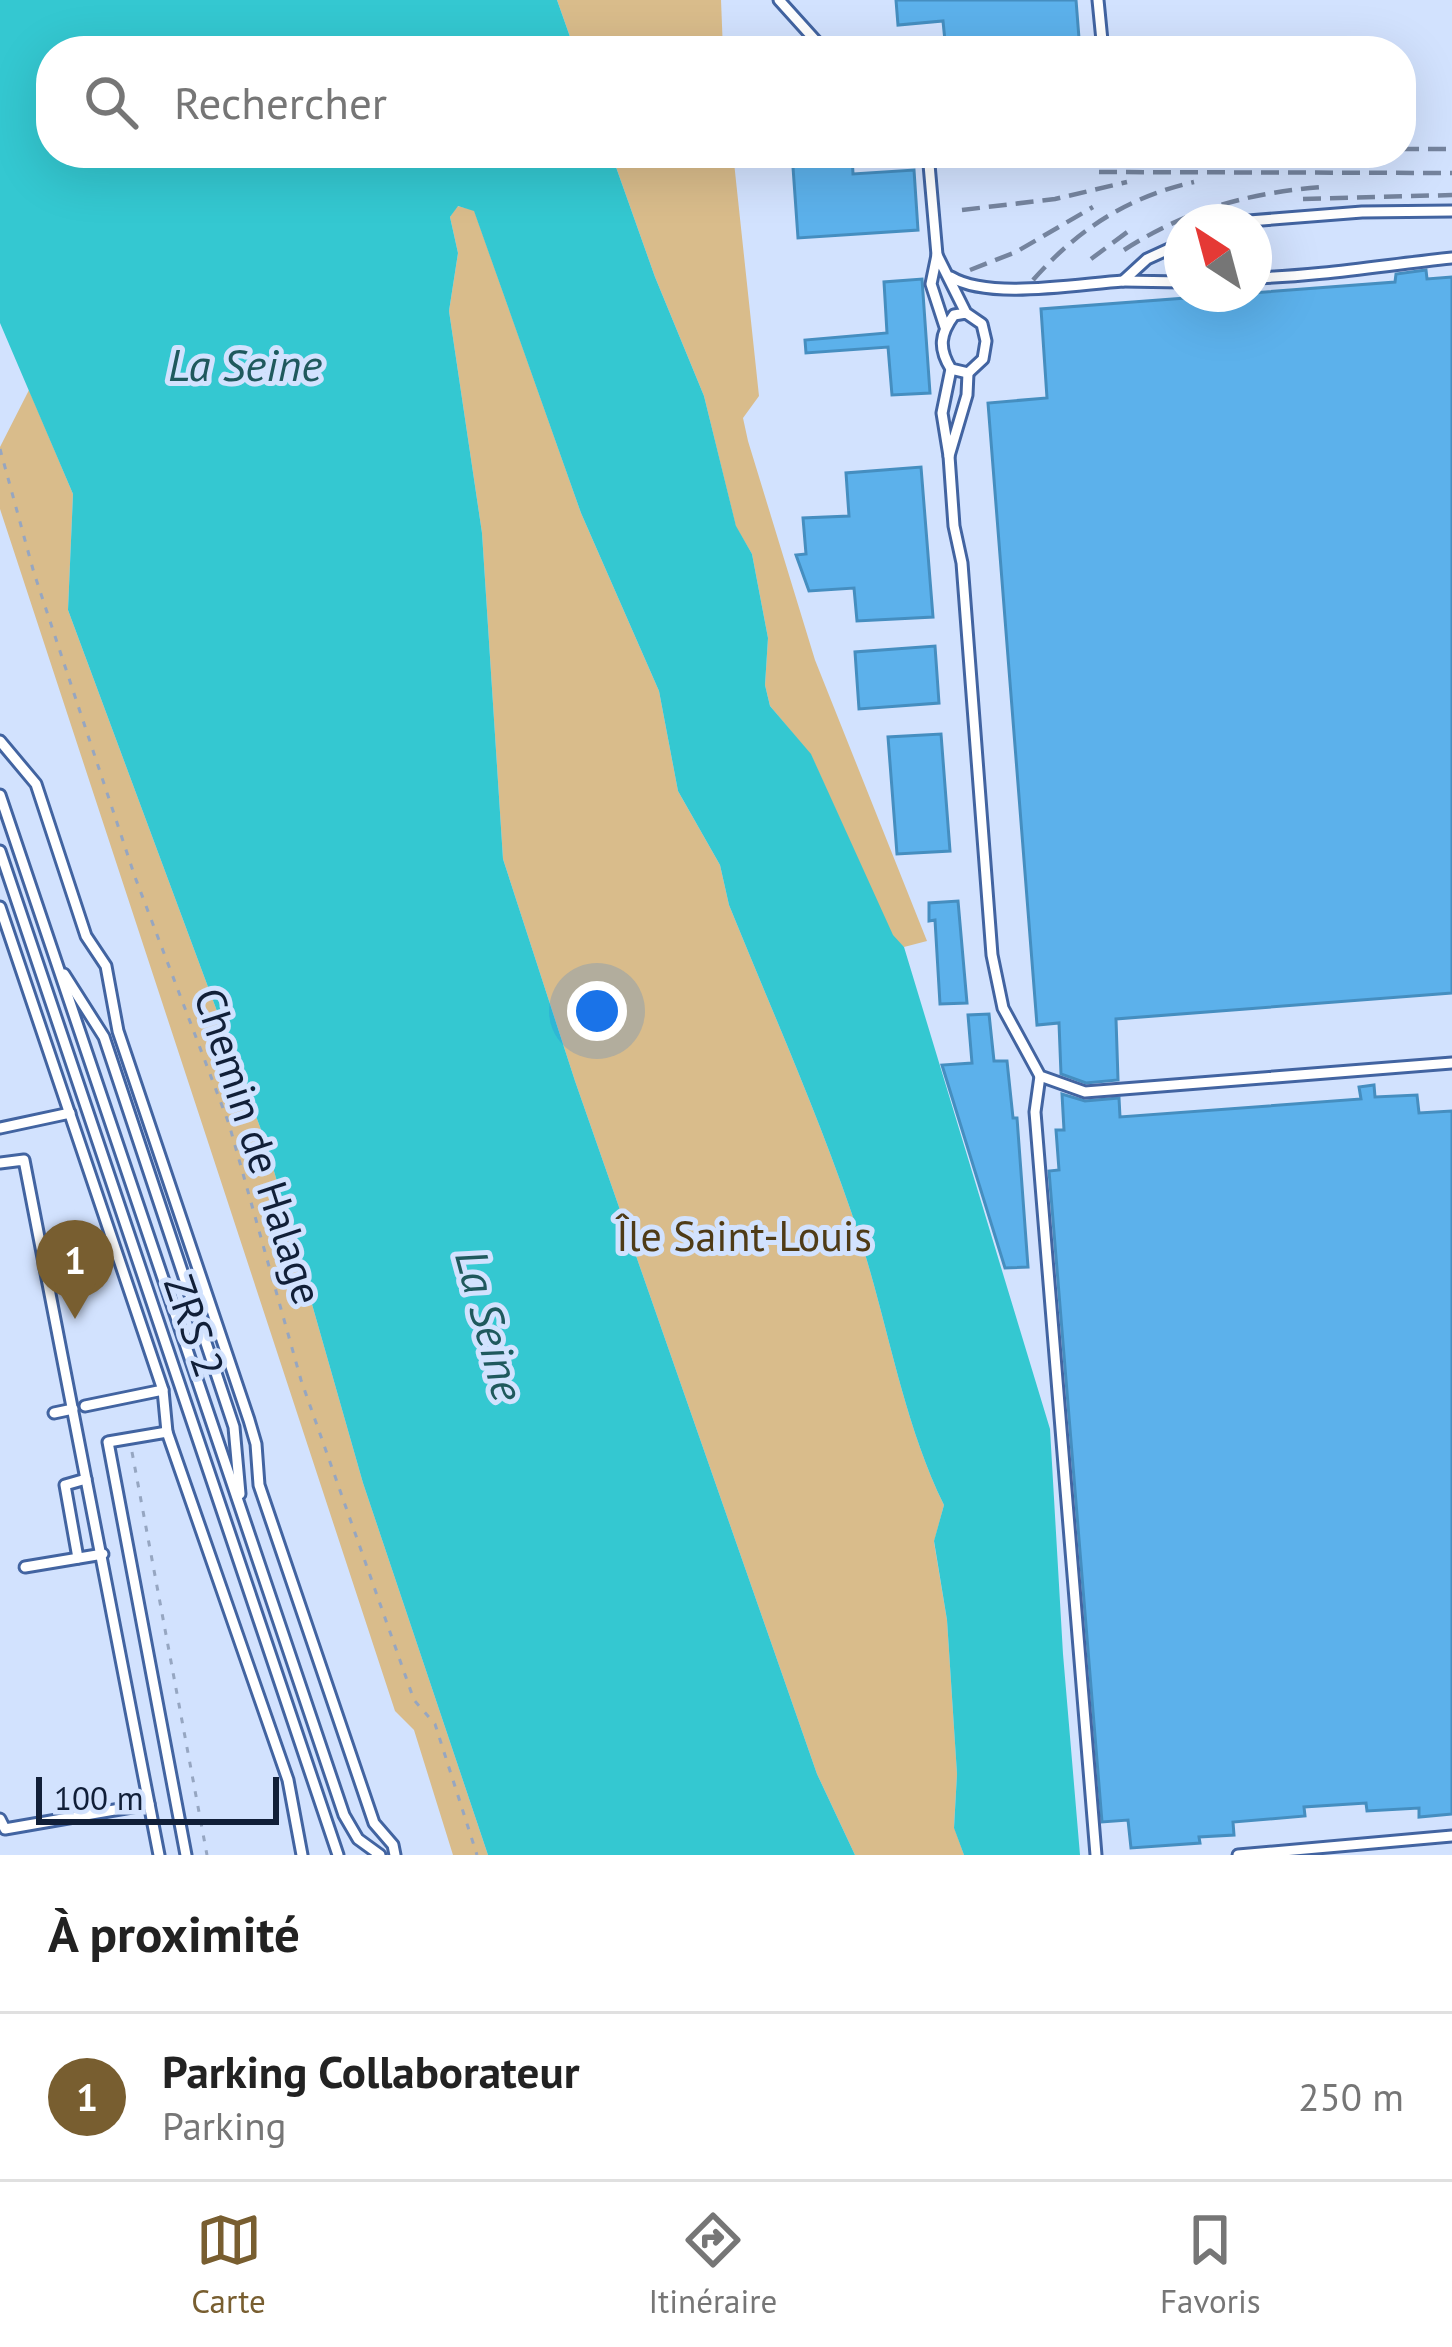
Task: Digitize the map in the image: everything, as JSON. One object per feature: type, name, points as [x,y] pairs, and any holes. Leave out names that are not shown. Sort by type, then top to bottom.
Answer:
[{"type":"lane","points":[[779,0],[812,36]]},
{"type":"lane","points":[[1098,0],[1101,36]]},
{"type":"lane","points":[[929,168],[937,255],[931,284],[945,327],[942,354],[951,368],[968,373]]},
{"type":"lane","points":[[1272,219],[1452,211]]},
{"type":"lane","points":[[1123,281],[1147,259],[1164,251]]},
{"type":"lane","points":[[937,255],[966,313],[982,324],[986,340],[983,359],[968,373],[950,456]]},
{"type":"lane","points":[[1272,277],[1330,275],[1452,258]]},
{"type":"lane","points":[[949,275],[964,285],[1022,287],[1164,281]]},
{"type":"lane","points":[[945,327],[955,315],[966,313]]},
{"type":"lane","points":[[951,368],[942,413],[962,563],[992,956],[1003,1008],[1040,1076],[1035,1112],[1096,1855]]},
{"type":"lane","points":[[0,741],[36,784],[86,936],[106,966],[118,1031],[249,1420],[259,1485],[374,1823],[395,1855]]},
{"type":"lane","name":"ZRS 2","points":[[0,795],[344,1815],[358,1839],[380,1855]]},
{"type":"lane","name":"ZRS 2","points":[[0,851],[335,1855]]},
{"type":"lane","points":[[0,907],[163,1390],[167,1432],[288,1780],[302,1855]]},
{"type":"lane","name":"ZRS 2","points":[[57,963],[104,1036],[234,1426],[240,1506]]},
{"type":"lane","points":[[1040,1076],[1085,1092],[1452,1064]]},
{"type":"lane","points":[[0,1128],[70,1113]]},
{"type":"lane","points":[[0,1163],[24,1160],[79,1408],[86,1479],[159,1855]]},
{"type":"lane","points":[[54,1413],[163,1390]]},
{"type":"lane","points":[[167,1432],[108,1442],[186,1855]]},
{"type":"lane","points":[[77,1558],[65,1485],[86,1479]]},
{"type":"lane","points":[[25,1567],[104,1554]]},
{"type":"lane","points":[[0,1819],[4,1828],[148,1804]]},
{"type":"lane","points":[[1238,1855],[1452,1836]]},
{"type":"path","name":"Chemin de Halage","points":[[0,449],[34,573],[135,878],[229,1124],[301,1380],[414,1700],[435,1724],[477,1855]]},
{"type":"path","points":[[129,1438],[207,1855]]},
{"type":"green space","points":[[557,0],[721,0],[722,36],[570,36]]},
{"type":"green space","points":[[616,168],[735,168],[759,396],[743,418],[748,441],[815,660],[927,941],[904,947],[893,937],[811,755],[770,706],[765,685],[768,638],[752,554],[736,527],[704,396]]},
{"type":"green space","name":"Île Saint-Louis","points":[[457,206],[474,210],[581,513],[659,691],[678,791],[720,865],[729,905],[831,1156],[861,1241],[918,1441],[944,1505],[934,1542],[947,1620],[957,1774],[954,1827],[964,1855],[855,1855],[817,1774],[575,1081],[503,859],[482,533],[449,311],[458,253],[450,217]]},
{"type":"green space","points":[[29,390],[73,494],[68,610],[266,1143],[363,1483],[488,1855],[453,1855],[414,1730],[395,1711],[0,509],[0,447]]},
{"type":"water","name":"La Seine","points":[[0,0],[557,0],[570,36],[36,36],[36,168],[616,168],[704,396],[736,526],[752,554],[768,638],[765,685],[770,706],[811,754],[893,935],[904,947],[1050,1429],[1080,1855],[964,1855],[954,1828],[957,1774],[947,1620],[934,1541],[944,1505],[918,1441],[861,1241],[831,1156],[729,905],[720,865],[678,791],[659,691],[581,513],[474,211],[458,206],[450,217],[458,253],[449,311],[482,533],[503,859],[575,1081],[817,1774],[855,1855],[488,1855],[363,1483],[266,1143],[68,610],[73,494],[0,323]]},
{"type":"building","points":[[896,0],[1076,0],[1079,36],[944,36],[943,21],[898,25]]},
{"type":"building","points":[[793,168],[853,168],[853,174],[914,170],[918,230],[798,238]]},
{"type":"building","points":[[1426,270],[1427,279],[1452,277],[1452,993],[1116,1019],[1118,1080],[1086,1083],[1061,1074],[1059,1023],[1037,1025],[988,403],[1047,398],[1041,309],[1164,300],[1164,312],[1272,312],[1272,291],[1395,282],[1396,274]]},
{"type":"building","points":[[922,279],[930,393],[892,395],[888,347],[806,353],[805,340],[887,333],[884,282]]},
{"type":"building","points":[[921,467],[933,617],[857,621],[854,588],[809,591],[796,555],[806,554],[803,518],[849,516],[846,473]]},
{"type":"building","points":[[935,646],[939,703],[859,709],[855,652]]},
{"type":"building","points":[[941,734],[950,851],[897,854],[888,737]]},
{"type":"building","points":[[958,901],[967,1003],[940,1004],[935,920],[929,921],[929,903]]},
{"type":"building","points":[[989,1014],[994,1061],[1007,1061],[1013,1118],[1017,1118],[1028,1267],[1005,1268],[942,1065],[972,1063],[968,1015]]},
{"type":"building","points":[[1374,1085],[1375,1097],[1417,1095],[1419,1113],[1452,1111],[1452,1814],[1419,1817],[1419,1808],[1367,1811],[1366,1803],[1304,1807],[1305,1816],[1233,1822],[1234,1835],[1199,1837],[1200,1843],[1131,1848],[1128,1820],[1102,1822],[1049,1171],[1059,1170],[1056,1130],[1064,1130],[1062,1094],[1085,1101],[1119,1098],[1120,1117],[1361,1099],[1359,1087]]},
{"type":"railway","points":[[1416,149],[1452,149]]},
{"type":"railway","points":[[1099,172],[1452,173]]},
{"type":"railway","points":[[962,210],[1055,199],[1127,182]]},
{"type":"railway","points":[[1033,280],[1068,245],[1106,217],[1147,196],[1194,182]]},
{"type":"railway","points":[[1124,250],[1171,224],[1218,206],[1321,187]]},
{"type":"railway","points":[[1303,199],[1452,195]]},
{"type":"railway","points":[[970,270],[1016,252],[1093,207]]},
{"type":"railway","points":[[1091,259],[1134,227]]},
{"type":"place","name":"Parking Collaborateur","points":[[75,1319]]}]
